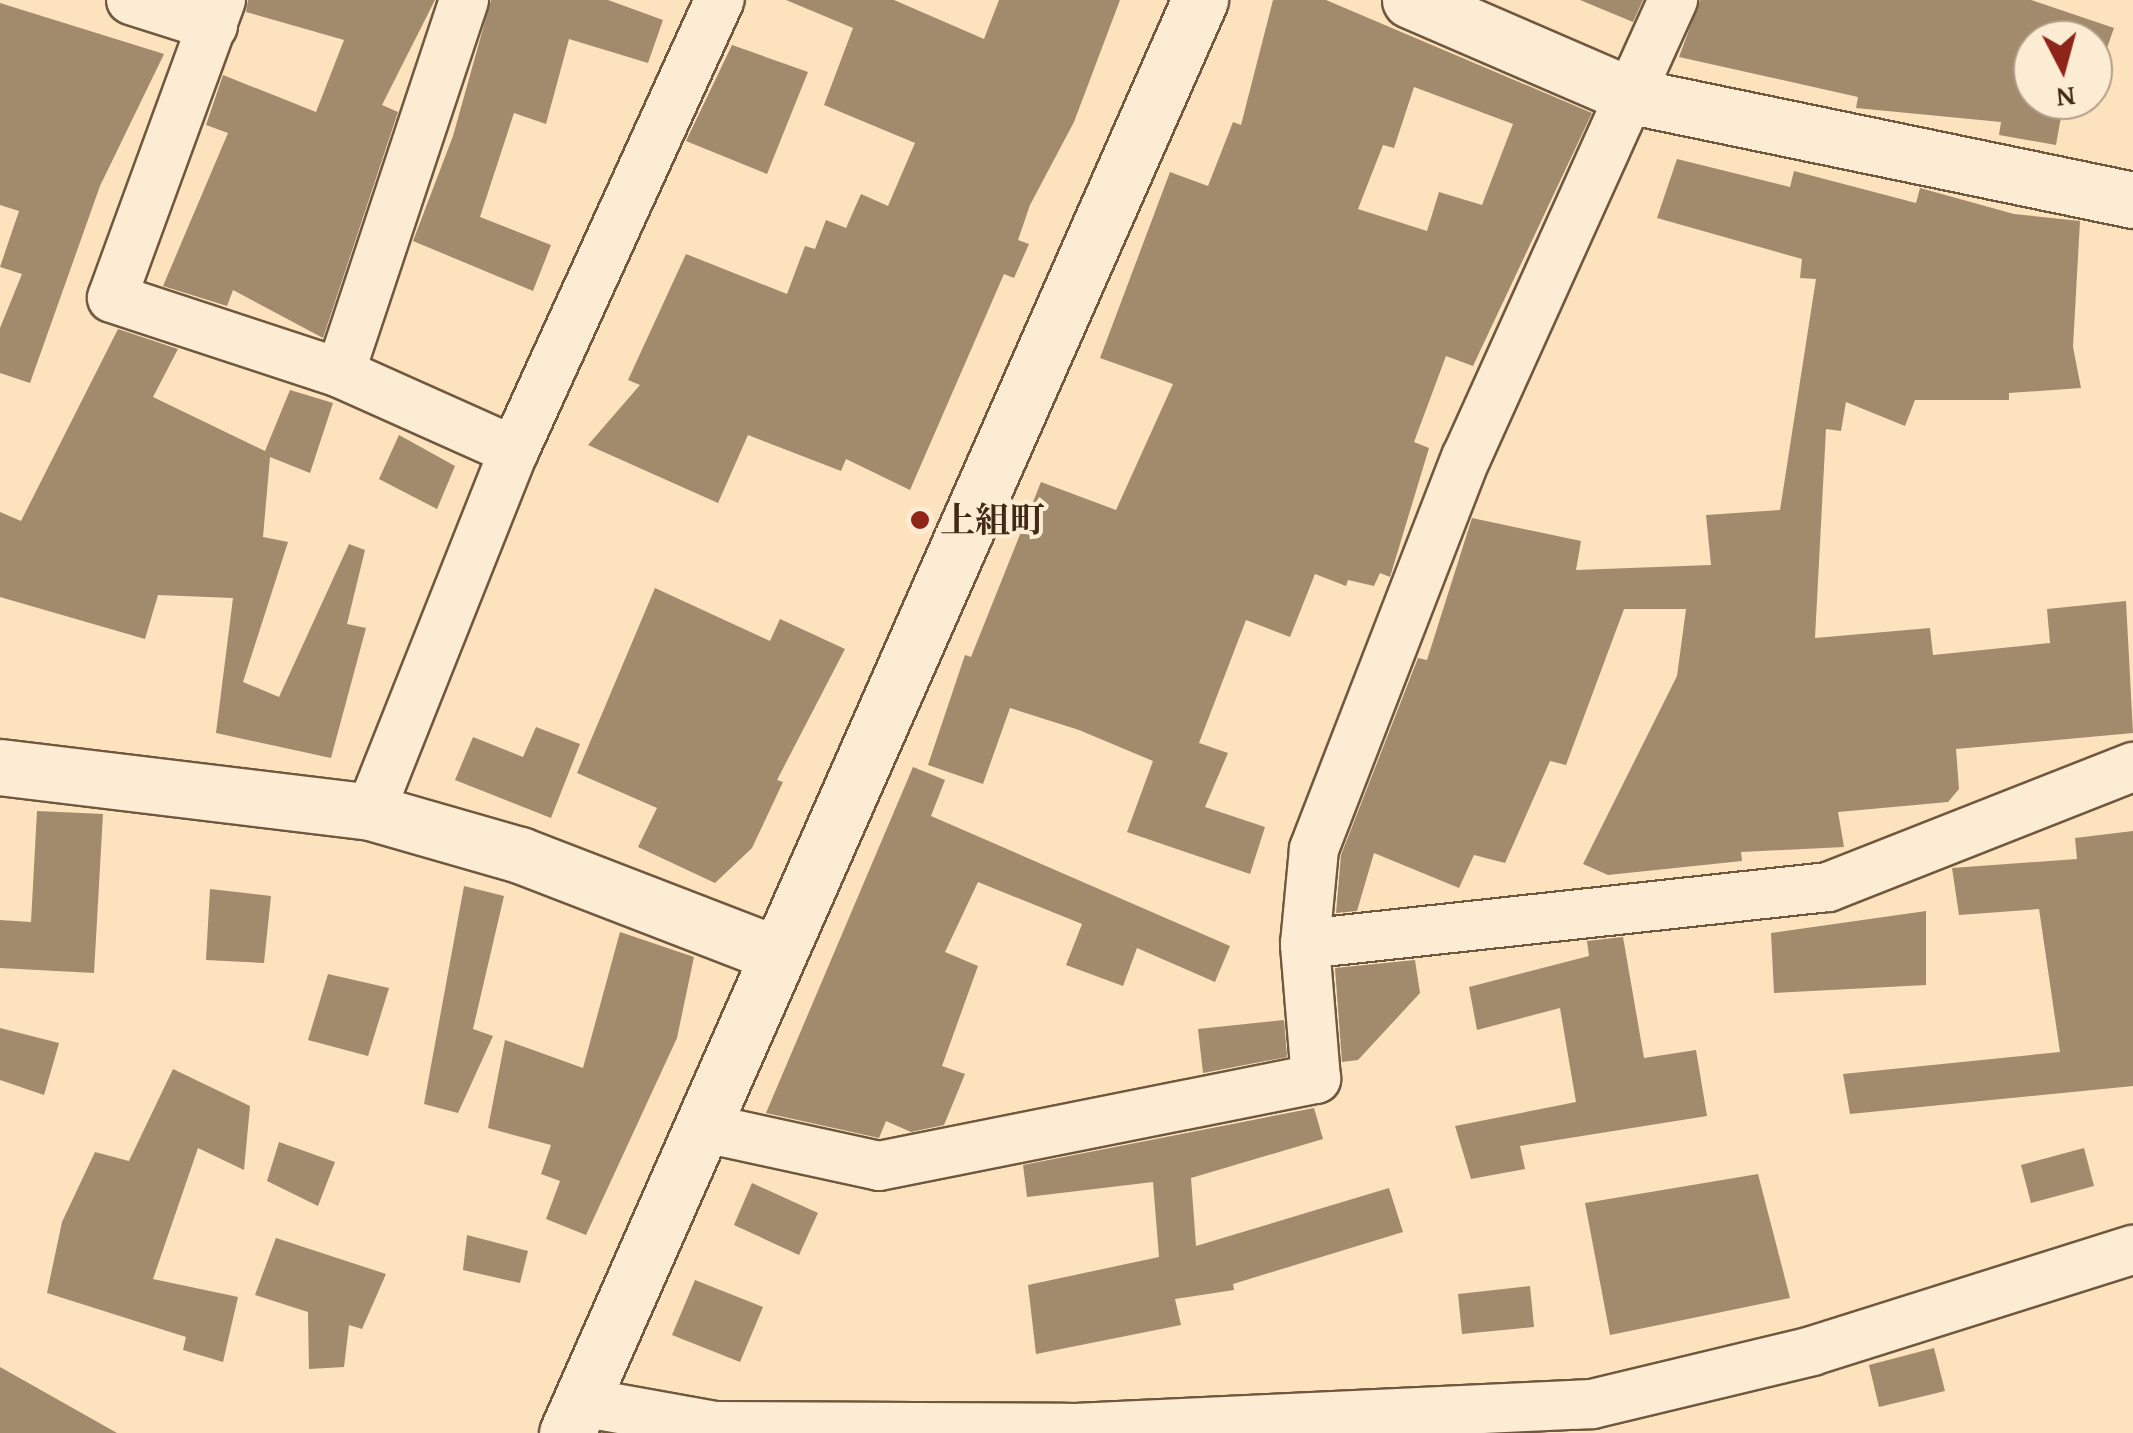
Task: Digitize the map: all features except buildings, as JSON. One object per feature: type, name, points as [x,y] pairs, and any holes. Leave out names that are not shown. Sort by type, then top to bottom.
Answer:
[{"type":"street","points":[[131,0],[217,13],[112,298],[340,373],[514,451]]},
{"type":"street","points":[[340,373],[464,0]]},
{"type":"street","points":[[370,812],[514,451],[720,0]]},
{"type":"street","points":[[1200,0],[774,953],[705,1128],[574,1417],[716,1426],[1074,1428],[1592,1404],[1812,1351],[2133,1250]]},
{"type":"street","points":[[1410,0],[1632,96],[2133,200]]},
{"type":"street","points":[[705,1128],[878,1166],[1316,1079],[1305,944],[1314,849],[1466,458],[1673,0]]},
{"type":"street","points":[[0,767],[370,812],[520,854],[774,953]]},
{"type":"street","points":[[1305,944],[1828,887],[2133,767]]},
{"type":"place","name":"上組町","points":[[920,520]]}]
